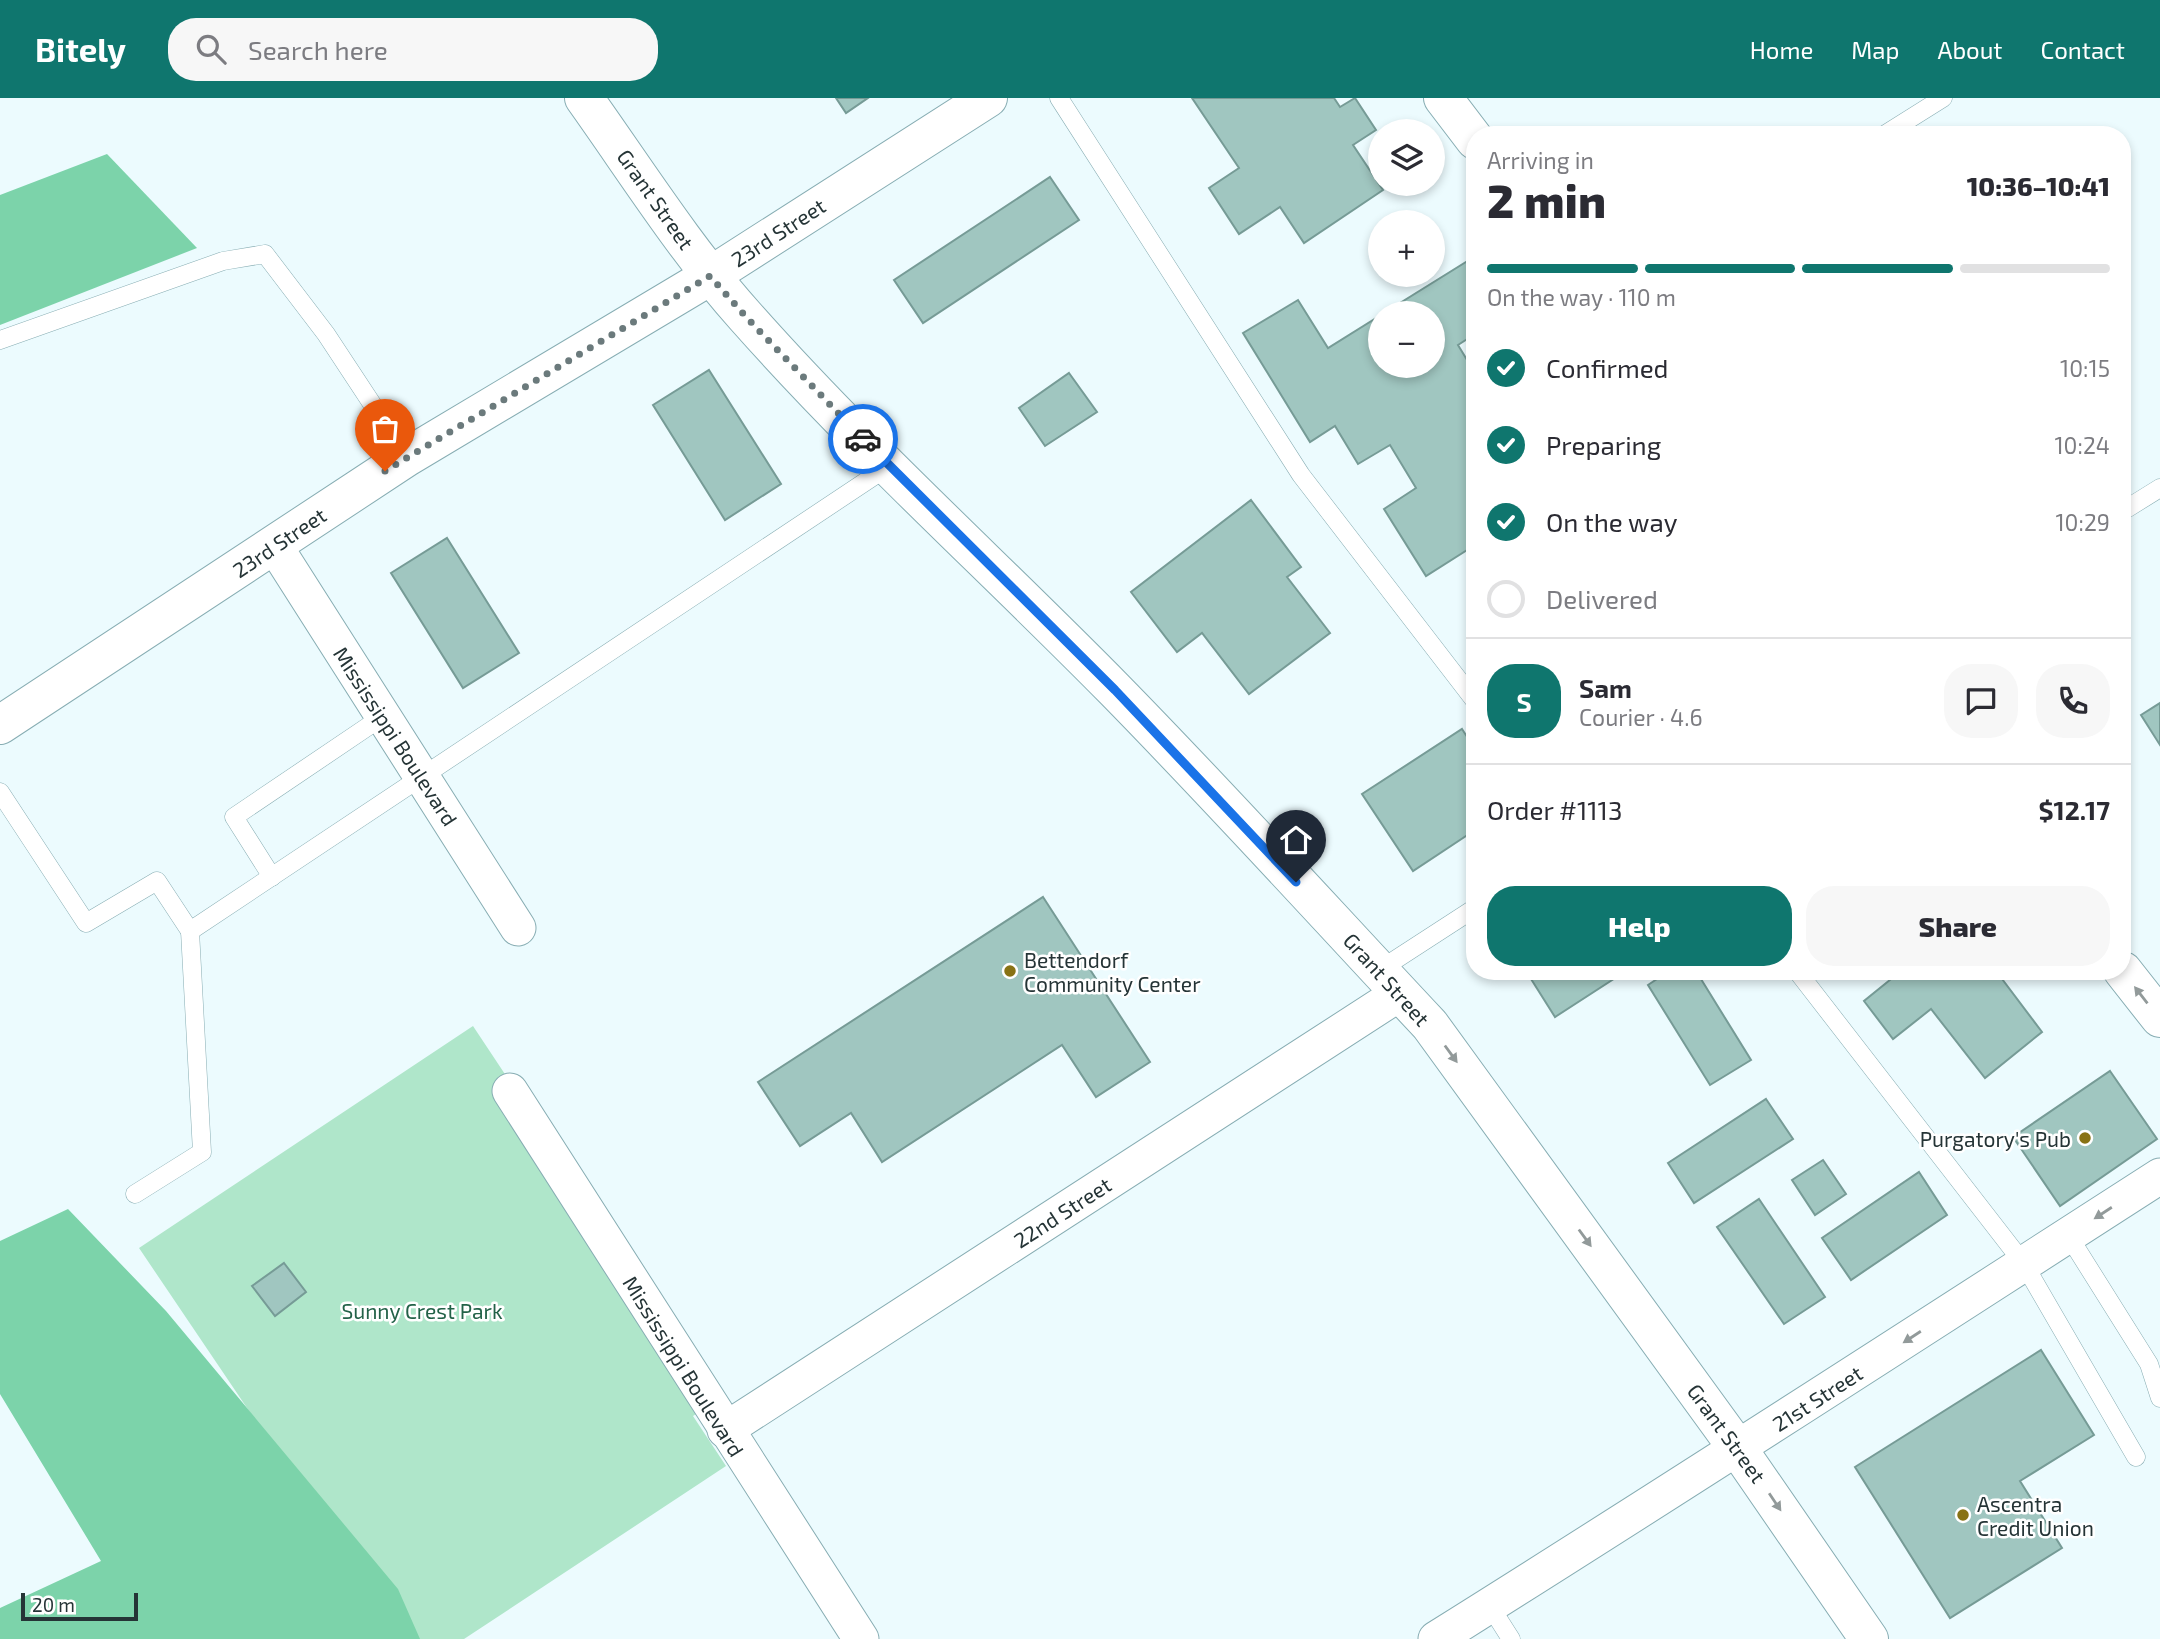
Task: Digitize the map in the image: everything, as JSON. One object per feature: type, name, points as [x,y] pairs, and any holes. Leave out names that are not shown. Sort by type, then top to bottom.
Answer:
[{"type":"main road","name":"Grant Street","points":[[584,98],[710,276],[747,318],[889,466],[1115,690],[1390,981],[1438,1036],[1738,1449],[1869,1639]]},
{"type":"main road","name":"23rd Street","points":[[0,725],[407,457],[710,276],[988,98]]},
{"type":"main road","points":[[1443,98],[1466,128]]},
{"type":"main road","points":[[2130,980],[2160,1018]]},
{"type":"street","name":"Mississippi Boulevard","points":[[274,545],[518,928]]},
{"type":"street","name":"22nd Street","points":[[725,1430],[1390,981]]},
{"type":"street","name":"Mississippi Boulevard","points":[[510,1091],[861,1639]]},
{"type":"street","name":"21st Street","points":[[1436,1639],[1589,1540],[1738,1449],[2160,1176]]},
{"type":"lane","points":[[1059,98],[1301,475],[1466,689]]},
{"type":"lane","points":[[1898,126],[1942,98]]},
{"type":"lane","points":[[0,340],[223,261],[265,254],[326,334],[407,457]]},
{"type":"lane","points":[[190,931],[889,466]]},
{"type":"lane","points":[[2131,506],[2160,488]]},
{"type":"lane","points":[[272,877],[234,817],[382,717]]},
{"type":"lane","points":[[0,792],[86,923],[157,881],[190,931],[202,1152],[135,1194]]},
{"type":"lane","points":[[1390,981],[1466,916]]},
{"type":"lane","points":[[1804,980],[2024,1264],[2136,1457]]},
{"type":"lane","points":[[2068,1235],[2149,1364],[2160,1398]]},
{"type":"lane","points":[[1490,1605],[1511,1639]]},
{"type":"green space","points":[[107,154],[197,248],[0,325],[0,195]]},
{"type":"green space","name":"Sunny Crest Park","points":[[473,1026],[720,1398],[693,1416],[726,1466],[464,1639],[403,1639],[139,1248]]},
{"type":"green space","points":[[68,1209],[166,1311],[398,1589],[420,1639],[0,1639],[0,1608],[101,1561],[0,1394],[0,1241]]},
{"type":"building","points":[[836,98],[868,98],[846,113]]},
{"type":"building","points":[[1192,98],[1334,98],[1340,107],[1355,98],[1369,119],[1368,135],[1353,145],[1368,168],[1368,196],[1374,196],[1304,243],[1280,207],[1239,234],[1209,188],[1239,168]]},
{"type":"building","points":[[1050,177],[1079,220],[923,323],[894,280]]},
{"type":"building","points":[[1466,262],[1466,340],[1458,345],[1466,358],[1466,551],[1426,576],[1384,509],[1416,488],[1390,445],[1358,464],[1335,426],[1310,442],[1243,333],[1298,300],[1328,348],[1368,323],[1368,378],[1445,378],[1445,301],[1403,301],[1426,287],[1445,287],[1445,275]]},
{"type":"building","points":[[709,370],[781,484],[725,520],[653,405]]},
{"type":"building","points":[[1069,373],[1097,412],[1045,446],[1019,408]]},
{"type":"building","points":[[1251,500],[1301,567],[1287,577],[1330,633],[1249,694],[1202,633],[1177,652],[1131,592]]},
{"type":"building","points":[[447,538],[519,653],[463,688],[391,573]]},
{"type":"building","points":[[2160,703],[2160,745],[2141,715]]},
{"type":"building","points":[[1462,729],[1466,735],[1466,836],[1413,871],[1362,794]]},
{"type":"building","name":"Bettendorf Community Center","points":[[1043,897],[1150,1062],[1096,1097],[1062,1045],[882,1162],[851,1113],[800,1146],[758,1082]]},
{"type":"building","points":[[1532,980],[1612,980],[1555,1017]]},
{"type":"building","points":[[1656,980],[1702,980],[1751,1060],[1710,1085],[1648,985]]},
{"type":"building","points":[[1890,980],[2003,980],[2042,1032],[1985,1078],[1931,1009],[1893,1039],[1864,1001]]},
{"type":"building","name":"Purgatory's Pub","points":[[2110,1071],[2157,1139],[2060,1206],[2013,1137]]},
{"type":"building","points":[[1766,1099],[1793,1139],[1694,1203],[1668,1163]]},
{"type":"building","points":[[1823,1160],[1846,1194],[1815,1215],[1792,1180]]},
{"type":"building","points":[[1919,1172],[1947,1215],[1851,1280],[1822,1238]]},
{"type":"building","points":[[1759,1199],[1825,1297],[1784,1324],[1717,1227]]},
{"type":"building","points":[[284,1263],[306,1292],[275,1316],[252,1286]]},
{"type":"building","name":"Ascentra Credit Union","points":[[2041,1350],[2094,1435],[2020,1481],[2062,1548],[1950,1618],[1855,1467]]},
{"type":"way so far","points":[[385,471],[710,276],[863,439]]},
{"type":"place","name":"Bettendorf Community Center","points":[[1010,971]]},
{"type":"place","name":"Purgatory's Pub","points":[[2085,1138]]},
{"type":"place","name":"Ascentra Credit Union","points":[[1963,1515]]},
{"type":"route","points":[[863,439],[1115,690],[1296,882]]}]
